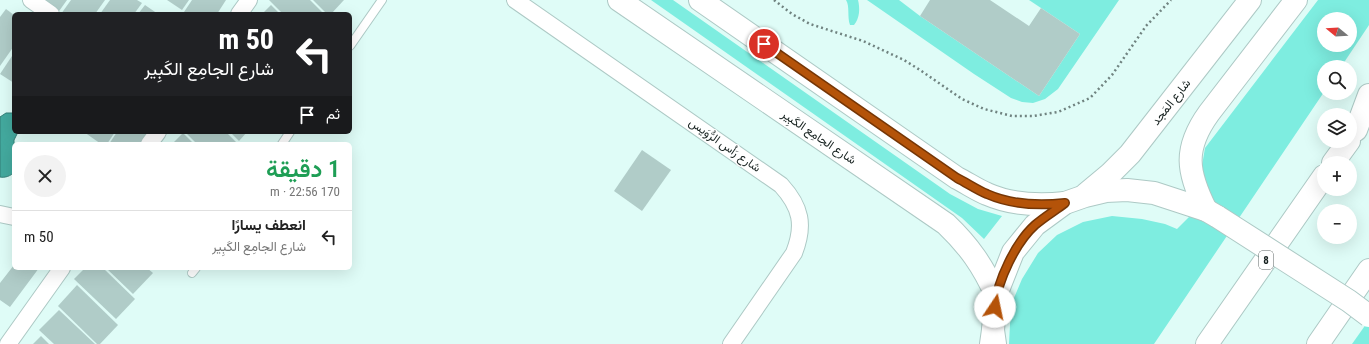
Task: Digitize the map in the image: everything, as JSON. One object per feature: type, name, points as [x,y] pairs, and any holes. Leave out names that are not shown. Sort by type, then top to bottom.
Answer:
[{"type":"main road","name":"شارع الجامِع الكَبِير","points":[[619,0],[946,224],[974,254],[996,295]]},
{"type":"main road","points":[[700,0],[957,178],[986,194],[1005,201],[1045,205],[1106,191],[1127,190],[1154,193],[1212,214],[1349,301],[1369,316]]},
{"type":"main road","name":"شارع المَجد","points":[[996,295],[1013,252],[1035,225],[1110,174],[1130,154],[1250,0]]},
{"type":"main road","points":[[1212,214],[1196,190],[1192,175],[1191,158],[1194,141],[1200,125],[1296,0]]},
{"type":"main road","points":[[1357,125],[1369,95]]},
{"type":"main road","points":[[1357,130],[1369,112]]},
{"type":"main road","name":"8","points":[[1208,344],[1317,186]]},
{"type":"main road","points":[[1318,344],[1369,270]]},
{"type":"main road","points":[[993,340],[996,295]]},
{"type":"street","points":[[31,0],[48,12]]},
{"type":"street","points":[[240,12],[248,0]]},
{"type":"street","name":"شارع رَأس الرُّوَيس","points":[[515,0],[781,185],[791,196],[798,209],[800,224],[799,240],[794,253],[730,344]]},
{"type":"street","points":[[8,344],[61,270]]},
{"type":"lane","points":[[352,43],[382,0]]},
{"type":"path","points":[[774,0],[792,14],[810,24],[862,41],[904,60],[962,99],[984,109],[1012,116],[1033,116],[1058,112],[1090,98],[1112,75],[1146,26],[1171,0]]},
{"type":"shaded area","points":[[651,0],[673,0],[950,194],[978,209],[1002,216],[984,239],[962,218]]},
{"type":"shaded area","points":[[846,0],[858,0],[859,13],[854,25],[850,25]]},
{"type":"shaded area","points":[[867,0],[899,0],[920,16],[1039,96],[1080,34],[1029,0],[1119,0],[1058,89],[1045,99],[1033,103],[1022,102],[1011,98]]},
{"type":"shaded area","points":[[1318,0],[1369,0],[1369,25],[1357,43],[1357,12],[1317,12],[1317,52],[1351,52],[1346,60],[1317,60],[1317,100],[1319,100],[1154,344],[1009,344],[1011,305],[1022,279],[1038,253],[1057,235],[1083,222],[1112,216],[1142,219],[1165,224],[1177,229],[1211,195],[1200,177],[1205,148]]},
{"type":"shaded area","points":[[6,113],[12,113],[12,134],[17,134],[14,142],[12,142],[12,174],[6,177],[0,177],[0,117]]},
{"type":"shaded area","points":[[1369,320],[1369,344],[1352,344]]},
{"type":"building","points":[[37,0],[67,0],[58,12],[54,12]]},
{"type":"building","points":[[71,0],[105,0],[96,12],[62,12]]},
{"type":"building","points":[[110,0],[137,0],[142,3],[135,12],[101,12]]},
{"type":"building","points":[[167,0],[189,0],[182,10]]},
{"type":"building","points":[[192,0],[226,0],[218,12],[184,12]]},
{"type":"building","points":[[269,0],[310,0],[322,12],[281,12]]},
{"type":"building","points":[[313,0],[344,0],[333,12],[325,12]]},
{"type":"building","points":[[930,0],[990,0],[1029,26],[1041,8],[1080,34],[1039,96],[920,16]]},
{"type":"building","points":[[145,5],[155,12],[140,12]]},
{"type":"building","points":[[271,5],[278,12],[264,12]]},
{"type":"building","points":[[6,9],[12,14],[12,49],[0,66],[0,17]]},
{"type":"building","points":[[12,56],[12,82],[0,74]]},
{"type":"building","points":[[87,134],[114,134],[108,142],[98,142]]},
{"type":"building","points":[[116,134],[150,134],[144,142],[110,142]]},
{"type":"building","points":[[182,134],[184,134],[192,142],[174,142]]},
{"type":"building","points":[[187,134],[228,134],[236,142],[195,142]]},
{"type":"building","points":[[232,134],[245,134],[239,141]]},
{"type":"building","points":[[642,150],[671,170],[642,211],[614,191]]},
{"type":"building","points":[[12,268],[12,270],[38,270],[10,307],[0,300],[0,283]]},
{"type":"building","points":[[83,270],[105,270],[135,299],[116,319],[74,279]]},
{"type":"building","points":[[108,270],[149,270],[153,273],[133,294]]},
{"type":"building","points":[[77,285],[118,325],[100,344],[97,344],[58,306]]},
{"type":"building","points":[[59,310],[95,344],[54,344],[39,330]]},
{"type":"building","points":[[41,336],[49,344],[33,344]]},
{"type":"route","points":[[764,44],[957,178],[986,194],[1005,201],[1025,204],[1045,205],[1065,203],[1035,225],[1013,252],[996,295],[995,307]]}]
